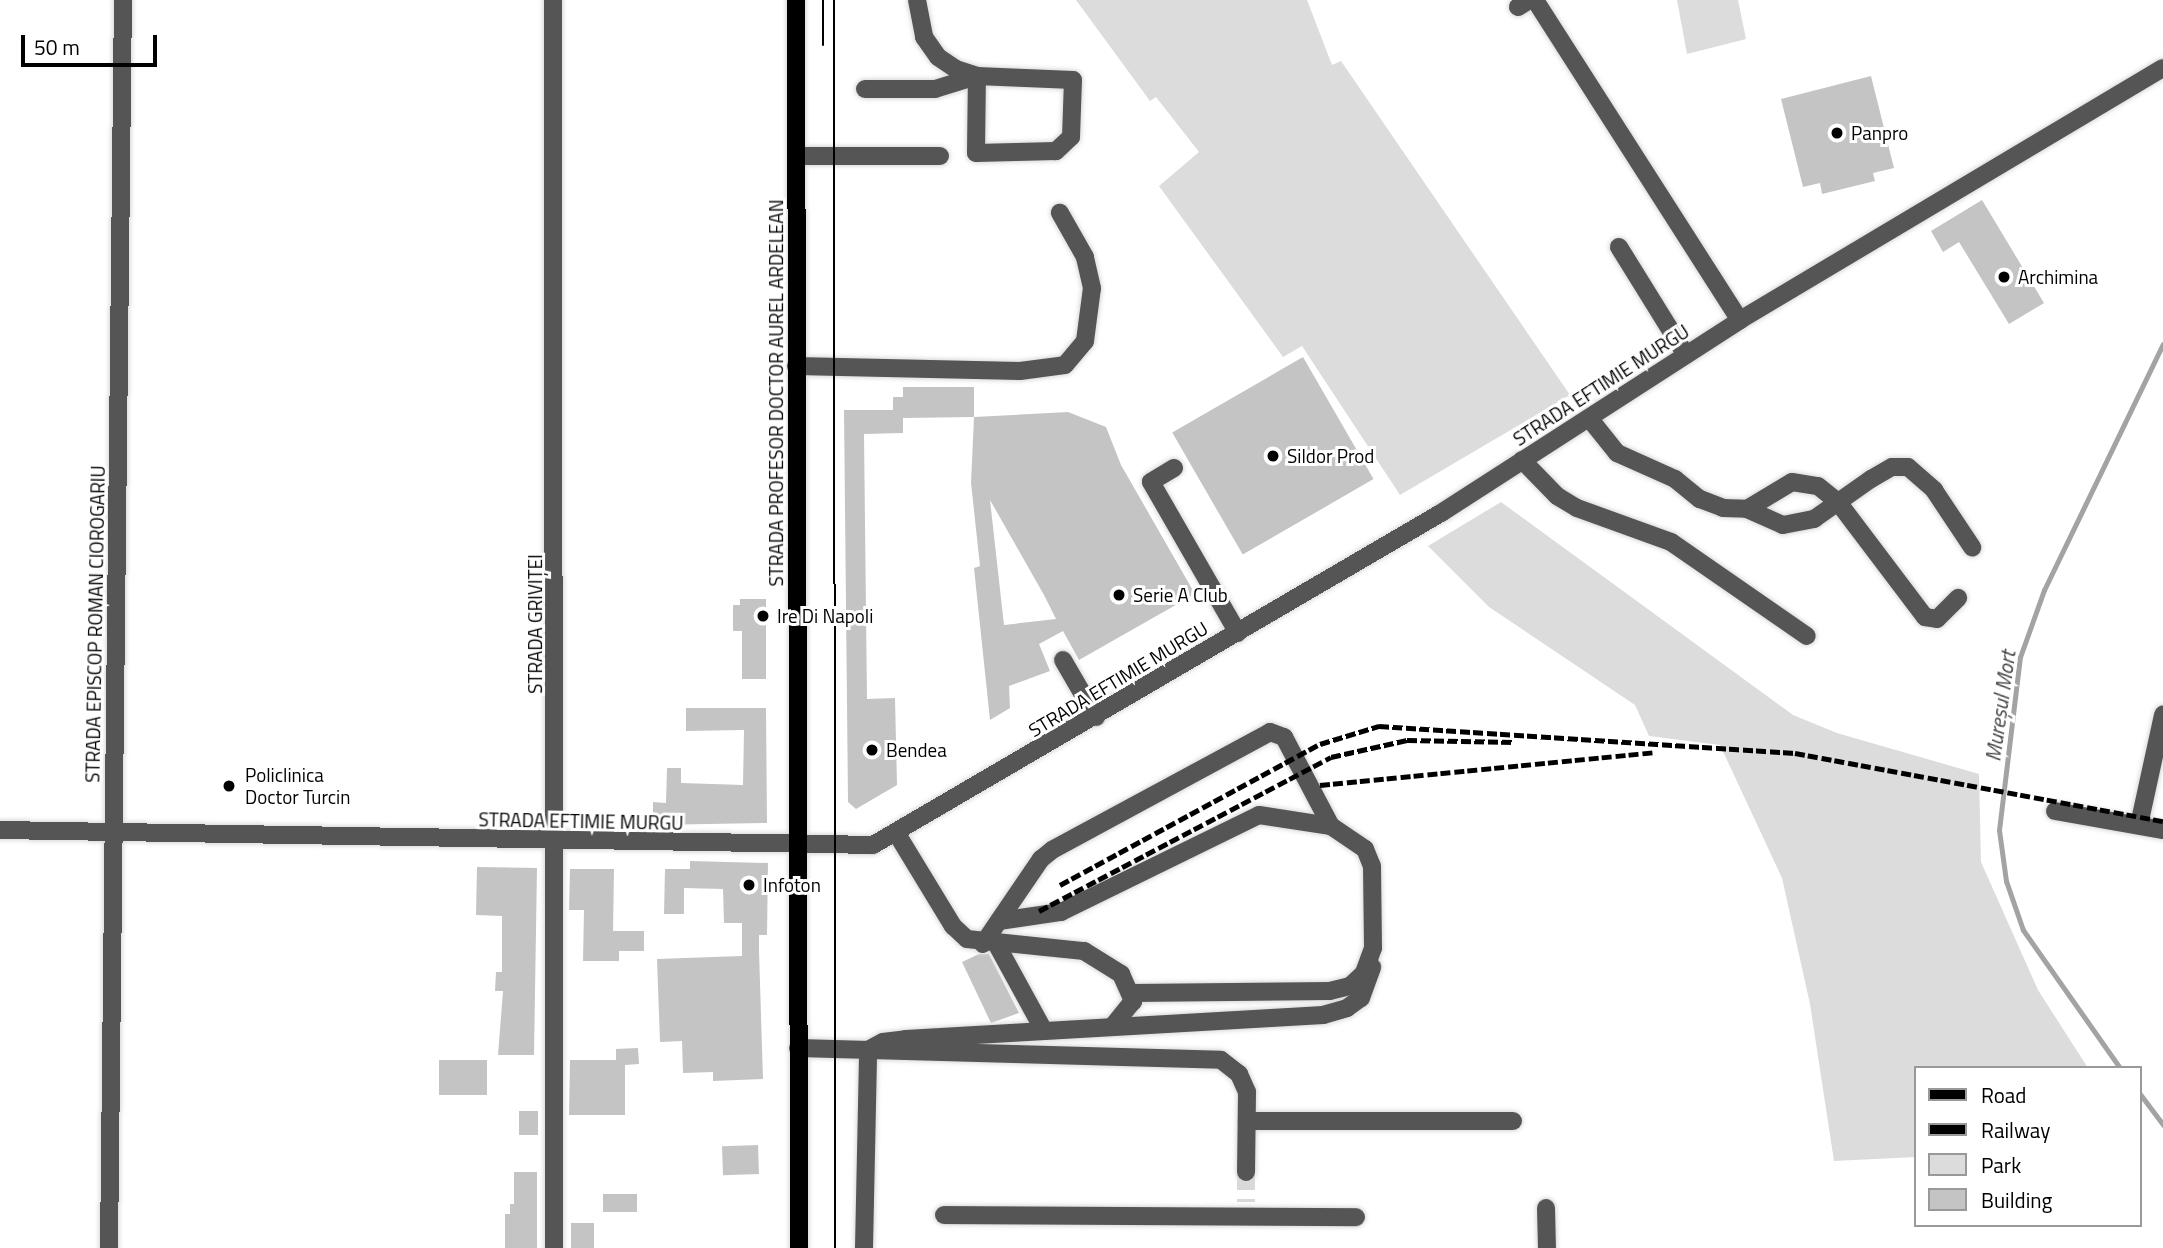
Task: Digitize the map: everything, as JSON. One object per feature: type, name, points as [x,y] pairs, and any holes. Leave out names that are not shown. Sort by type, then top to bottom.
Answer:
[{"type":"main road","name":"STRADA PROFESOR DOCTOR AUREL ARDELEAN","points":[[796,0],[799,1248]]},
{"type":"street","name":"STRADA EPISCOP ROMAN CIOROGARIU","points":[[109,1248],[123,0]]},
{"type":"street","name":"STRADA GRIVIȚEI","points":[[553,0],[557,841],[554,1248]]},
{"type":"street","points":[[917,0],[925,37],[938,57],[977,76]]},
{"type":"street","points":[[1535,0],[1741,320]]},
{"type":"street","name":"STRADA EFTIMIE MURGU","points":[[0,830],[865,847],[897,835],[1238,633],[1522,460],[1741,320],[2163,68]]},
{"type":"street","points":[[865,89],[935,89],[977,76],[1073,80],[1071,137],[1056,151],[976,153],[977,76]]},
{"type":"street","points":[[797,156],[940,156]]},
{"type":"street","points":[[796,366],[1020,371],[1065,365],[1085,341],[1092,288],[1085,257],[1060,213]]},
{"type":"street","points":[[1619,247],[1686,355]]},
{"type":"street","points":[[1589,418],[1618,453],[1675,479],[1711,505],[1747,509],[1783,525],[1814,519],[1892,467],[1908,467],[1934,490],[1972,547]]},
{"type":"street","points":[[1522,460],[1558,496],[1577,508],[1671,542],[1807,636]]},
{"type":"street","points":[[1174,468],[1151,482],[1238,633]]},
{"type":"street","points":[[1747,509],[1792,482],[1818,486],[1838,502],[1925,617],[1937,619],[1958,597]]},
{"type":"street","points":[[1063,660],[1096,717]]},
{"type":"street","points":[[2138,825],[2163,715]]},
{"type":"street","points":[[990,945],[999,921],[1052,850],[1270,732],[1284,737],[1331,827]]},
{"type":"street","points":[[2055,811],[2163,830]]},
{"type":"street","points":[[868,1051],[906,1039],[1338,1012],[1366,992],[1373,948],[1370,857],[1358,841],[1331,827],[1259,815],[1060,912],[999,921]]},
{"type":"street","points":[[897,835],[953,926],[967,939],[990,945],[1092,954],[1121,974],[1132,993],[1130,1010],[1112,1027]]},
{"type":"street","points":[[990,945],[1044,1031]]},
{"type":"street","points":[[1132,993],[1331,991],[1357,981],[1373,948]]},
{"type":"street","points":[[798,1048],[1206,1056],[1221,1060],[1239,1074],[1247,1091],[1246,1172]]},
{"type":"street","points":[[864,1248],[868,1051]]},
{"type":"street","points":[[1247,1121],[1513,1121]]},
{"type":"street","points":[[944,1216],[1247,1208],[1356,1217]]},
{"type":"street","points":[[1546,1208],[1547,1248]]},
{"type":"green space","points":[[1076,0],[1307,0],[1332,65],[1341,61],[1570,395],[1400,495],[1302,346],[1283,357],[1159,186],[1199,152],[1156,97],[1150,101]]},
{"type":"green space","points":[[1677,0],[1738,0],[1746,39],[1687,54]]},
{"type":"green space","points":[[1501,502],[1793,715],[1837,733],[1979,774],[1981,862],[2038,990],[2087,1066],[1914,1066],[1914,1157],[1834,1161],[1810,1004],[1782,878],[1720,745],[1649,736],[1635,705],[1489,607],[1428,546]]},
{"type":"building","name":"Panpro","points":[[1871,76],[1894,168],[1873,173],[1875,181],[1822,194],[1820,183],[1803,187],[1781,99]]},
{"type":"building","name":"Archimina","points":[[1982,200],[2044,303],[2009,324],[1959,242],[1943,252],[1931,231]]},
{"type":"building","name":"Sildor Prod","points":[[1303,357],[1374,479],[1243,555],[1172,432]]},
{"type":"building","points":[[903,387],[974,387],[974,417],[903,418],[903,433],[864,434],[867,699],[895,698],[897,785],[856,809],[848,802],[844,410],[893,410],[893,397],[903,397]]},
{"type":"building","points":[[1068,412],[1106,427],[1121,465],[1195,594],[1079,660],[1063,631],[1039,644],[1050,671],[1009,686],[1010,708],[990,720],[974,568],[980,566],[971,483],[974,417]],"holes":[[[990,500],[1056,619],[1004,625]]]},
{"type":"building","points":[[740,599],[766,599],[766,679],[742,679],[742,631],[733,631],[733,605],[740,605]]},
{"type":"building","points":[[686,708],[766,708],[767,823],[653,825],[653,802],[666,803],[667,768],[681,768],[681,783],[743,785],[744,730],[686,731]]},
{"type":"building","points":[[690,861],[768,863],[767,935],[759,935],[763,1079],[713,1081],[713,1072],[683,1073],[682,1041],[660,1042],[657,959],[742,956],[742,923],[724,923],[723,889],[684,888],[684,914],[664,914],[665,869],[690,869]]},
{"type":"building","points":[[477,867],[537,868],[534,1055],[498,1055],[503,991],[495,991],[496,972],[502,972],[502,916],[476,915]]},
{"type":"building","points":[[570,869],[614,869],[613,931],[644,931],[644,951],[619,951],[619,961],[583,961],[584,910],[569,910]]},
{"type":"building","points":[[979,954],[989,954],[1019,1013],[991,1023],[962,962]]},
{"type":"building","points":[[638,1048],[639,1064],[625,1065],[625,1115],[569,1115],[570,1060],[616,1060],[616,1049]]},
{"type":"building","points":[[439,1060],[487,1060],[487,1095],[439,1095]]},
{"type":"building","points":[[519,1111],[538,1111],[538,1135],[519,1135]]},
{"type":"building","points":[[758,1145],[759,1174],[723,1175],[722,1146]]},
{"type":"building","points":[[514,1172],[537,1172],[537,1248],[505,1248],[505,1214],[510,1214],[510,1204],[514,1204]]},
{"type":"building","points":[[603,1194],[637,1194],[637,1212],[603,1212]]},
{"type":"building","points":[[571,1223],[594,1223],[594,1248],[571,1248]]},
{"type":"waterway","name":"Mureșul Mort","points":[[2119,1066],[2023,930],[2006,881],[1999,830],[2020,657],[2044,590],[2163,344]]},
{"type":"waterway","name":"Mureșul Mort","points":[[2142,1097],[2163,1125]]},
{"type":"tunnel","points":[[1246,1172],[1246,1202]]},
{"type":"tram line","points":[[823,0],[823,45]]},
{"type":"tram line","points":[[834,0],[835,1248]]},
{"type":"railway","points":[[1060,885],[1320,744],[1379,726],[1795,753],[2163,821]]},
{"type":"railway","points":[[1039,911],[1331,757],[1407,740],[1515,742]]},
{"type":"railway","points":[[1320,785],[1655,752]]},
{"type":"place","name":"Panpro","points":[[1837,133]]},
{"type":"place","name":"Archimina","points":[[2004,277]]},
{"type":"place","name":"Sildor Prod","points":[[1273,456]]},
{"type":"place","name":"Serie A Club","points":[[1119,595]]},
{"type":"place","name":"Ire Di Napoli","points":[[763,616]]},
{"type":"place","name":"Bendea","points":[[872,750]]},
{"type":"place","name":"Policlinica Doctor Turcin","points":[[229,786]]},
{"type":"place","name":"Infoton","points":[[749,885]]}]
